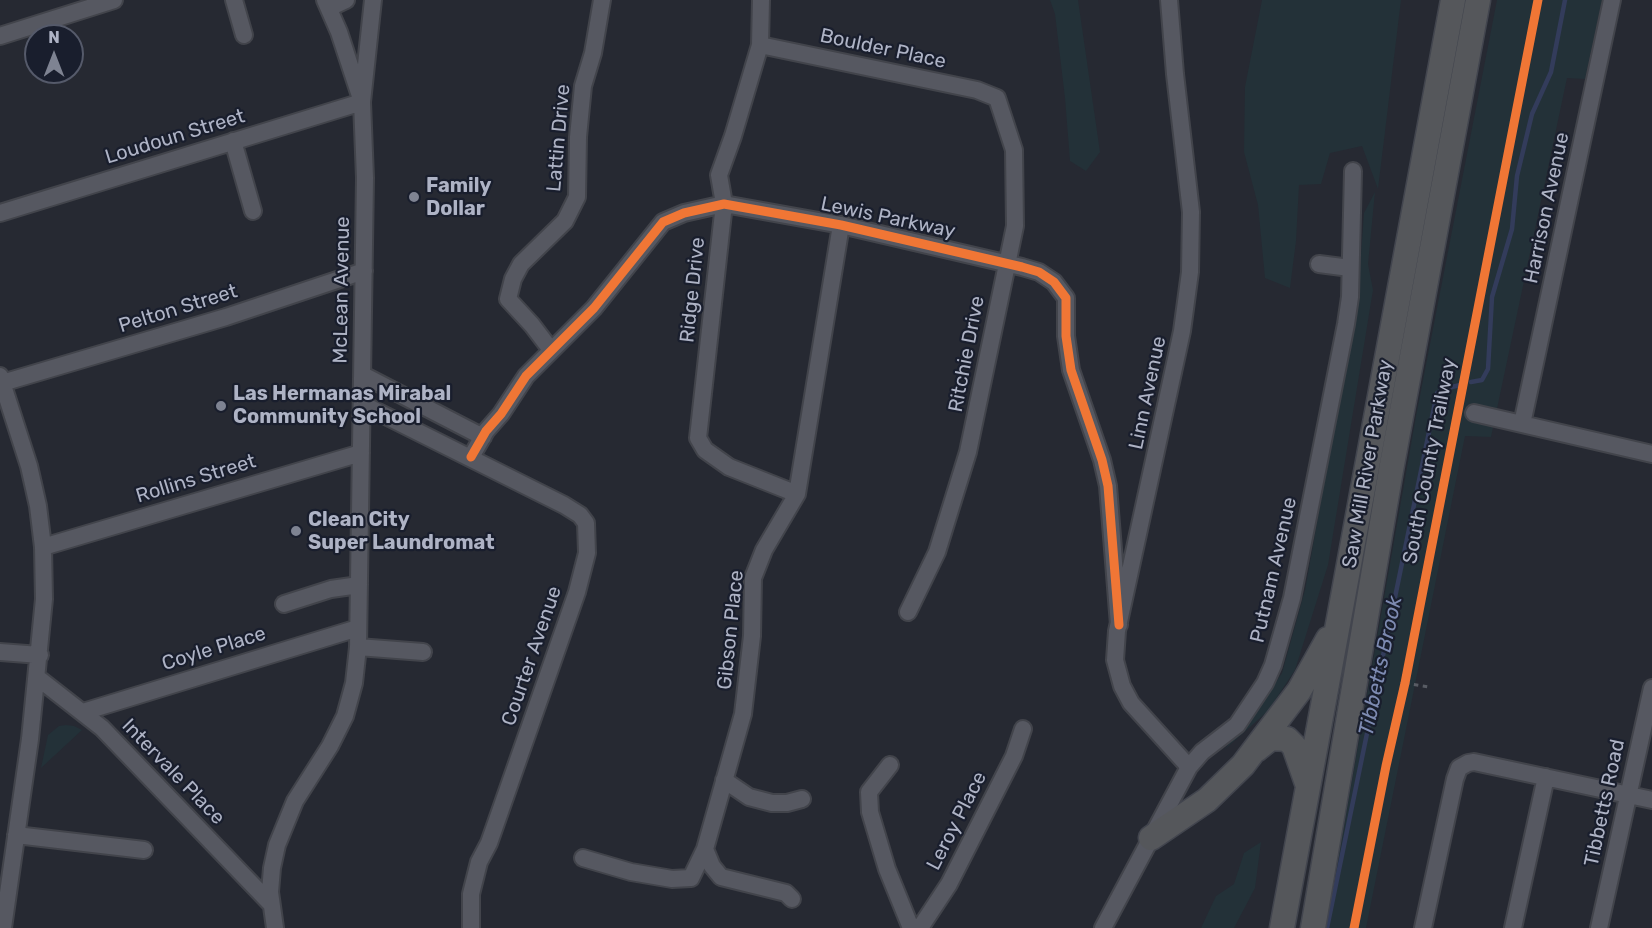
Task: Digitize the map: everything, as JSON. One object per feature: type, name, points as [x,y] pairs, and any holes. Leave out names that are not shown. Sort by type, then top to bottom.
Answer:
[{"type":"highway","name":"Saw Mill River Parkway","points":[[1282,928],[1453,0]]},
{"type":"highway","name":"Saw Mill River Parkway","points":[[1313,928],[1391,470],[1478,0]]},
{"type":"highway","points":[[1252,754],[1313,669],[1341,613]]},
{"type":"highway","points":[[1151,838],[1213,795],[1252,754],[1271,738],[1287,739],[1294,746],[1309,788]]},
{"type":"street","points":[[0,36],[114,0]]},
{"type":"street","points":[[234,0],[244,35]]},
{"type":"street","points":[[327,4],[346,0]]},
{"type":"street","points":[[362,102],[373,0]]},
{"type":"street","name":"Lattin Drive","points":[[551,350],[508,299],[513,279],[521,264],[565,221],[577,197],[578,137],[583,86],[593,53],[602,0]]},
{"type":"street","name":"Ridge Drive","points":[[761,0],[760,45],[719,175],[724,204],[698,438],[705,450],[729,467],[797,494]]},
{"type":"street","name":"Linn Avenue","points":[[1169,0],[1191,212],[1190,272],[1178,354],[1119,625],[1115,660],[1126,695],[1144,720],[1189,766]]},
{"type":"street","name":"Harrison Avenue","points":[[1522,424],[1612,0]]},
{"type":"street","name":"McLean Avenue","points":[[275,928],[271,904],[272,868],[281,833],[295,801],[330,746],[345,716],[354,683],[358,647],[365,178],[362,102],[327,4]]},
{"type":"street","name":"Boulder Place","points":[[760,45],[977,90],[997,98]]},
{"type":"street","name":"Ritchie Drive","points":[[908,612],[937,552],[968,452],[1015,226],[1014,150],[997,98]]},
{"type":"street","name":"Loudoun Street","points":[[0,213],[362,102]]},
{"type":"street","points":[[234,141],[253,211]]},
{"type":"street","name":"Putnam Avenue","points":[[1103,928],[1189,766],[1202,752],[1243,718],[1269,674],[1279,645],[1292,598],[1347,324],[1353,171]]},
{"type":"street","name":"Lewis Parkway","points":[[471,457],[526,376],[594,308],[663,222],[684,213],[724,204],[841,225],[1006,263],[1047,277],[1059,287],[1066,298],[1066,336],[1071,370],[1102,460],[1108,486],[1119,625]]},
{"type":"street","name":"Gibson Place","points":[[583,858],[631,872],[672,879],[690,878],[705,849],[743,714],[752,636],[753,578],[764,550],[797,494],[841,225]]},
{"type":"street","points":[[1319,264],[1350,268]]},
{"type":"street","name":"Pelton Street","points":[[1,380],[226,317],[364,271]]},
{"type":"street","points":[[363,375],[483,437]]},
{"type":"street","points":[[1,380],[29,466],[44,547],[44,599],[38,678],[3,928]]},
{"type":"street","points":[[362,404],[471,457]]},
{"type":"street","points":[[1474,413],[1652,454]]},
{"type":"street","name":"Rollins Street","points":[[44,547],[361,453]]},
{"type":"street","name":"Courter Avenue","points":[[471,457],[580,515],[586,523],[586,553],[577,592],[489,843],[479,862],[471,894],[471,928]]},
{"type":"street","points":[[284,604],[331,589],[359,585]]},
{"type":"street","name":"Coyle Place","points":[[83,712],[112,701],[358,628]]},
{"type":"street","points":[[358,647],[423,652]]},
{"type":"street","points":[[0,652],[40,655]]},
{"type":"street","name":"Intervale Place","points":[[38,678],[102,728],[271,904]]},
{"type":"street","name":"Tibbetts Road","points":[[1599,928],[1652,688]]},
{"type":"street","name":"Leroy Place","points":[[920,928],[950,884],[1014,756],[1023,729]]},
{"type":"street","points":[[1423,928],[1459,768],[1474,762],[1652,800]]},
{"type":"street","points":[[890,765],[869,792],[870,812],[887,869],[911,928]]},
{"type":"street","points":[[1513,928],[1546,777]]},
{"type":"street","points":[[724,780],[749,797],[772,803],[802,800]]},
{"type":"street","points":[[16,835],[144,850]]},
{"type":"street","points":[[705,849],[712,866],[722,877],[786,893],[792,899]]},
{"type":"path","points":[[1403,693],[1407,671]]},
{"type":"path","points":[[1405,682],[1429,687]]},
{"type":"shaded area","points":[[1050,0],[1078,0],[1100,152],[1086,171],[1070,161],[1055,14]]},
{"type":"shaded area","points":[[1262,0],[1401,0],[1378,189],[1362,146],[1330,153],[1321,184],[1299,185],[1296,241],[1290,288],[1265,278],[1258,205],[1244,152],[1245,87]]},
{"type":"shaded area","points":[[1497,0],[1602,0],[1585,79],[1567,78],[1491,437],[1465,436],[1366,928],[1326,928],[1416,416]]},
{"type":"shaded area","points":[[1375,192],[1368,264],[1373,290],[1328,565],[1295,670],[1268,711],[1224,750],[1248,722],[1282,673],[1305,590],[1358,294],[1364,213]]},
{"type":"shaded area","points":[[66,725],[82,730],[41,768],[48,735],[59,726]]},
{"type":"shaded area","points":[[1261,842],[1255,888],[1234,928],[1201,928],[1216,896],[1234,884],[1244,853]]},
{"type":"waterway","name":"Tibbetts Brook","points":[[1471,382],[1482,380],[1488,369],[1492,297],[1512,229],[1517,176],[1532,114],[1551,72],[1565,0]]},
{"type":"waterway","name":"Tibbetts Brook","points":[[1327,928],[1437,393],[1460,385]]},
{"type":"cycle path","name":"South County Trailway","points":[[1354,928],[1405,683],[1538,0]]},
{"type":"cycle path","points":[[471,457],[486,431],[501,414],[526,376],[594,308],[663,222],[684,213],[724,204],[841,225],[1022,267],[1039,272],[1054,282],[1066,298],[1066,336],[1071,370],[1102,460],[1108,486],[1119,625]]},
{"type":"place","name":"Family Dollar","points":[[414,197]]},
{"type":"place","name":"Las Hermanas Mirabal Community School","points":[[221,406]]},
{"type":"place","name":"Clean City Super Laundromat","points":[[296,531]]}]
